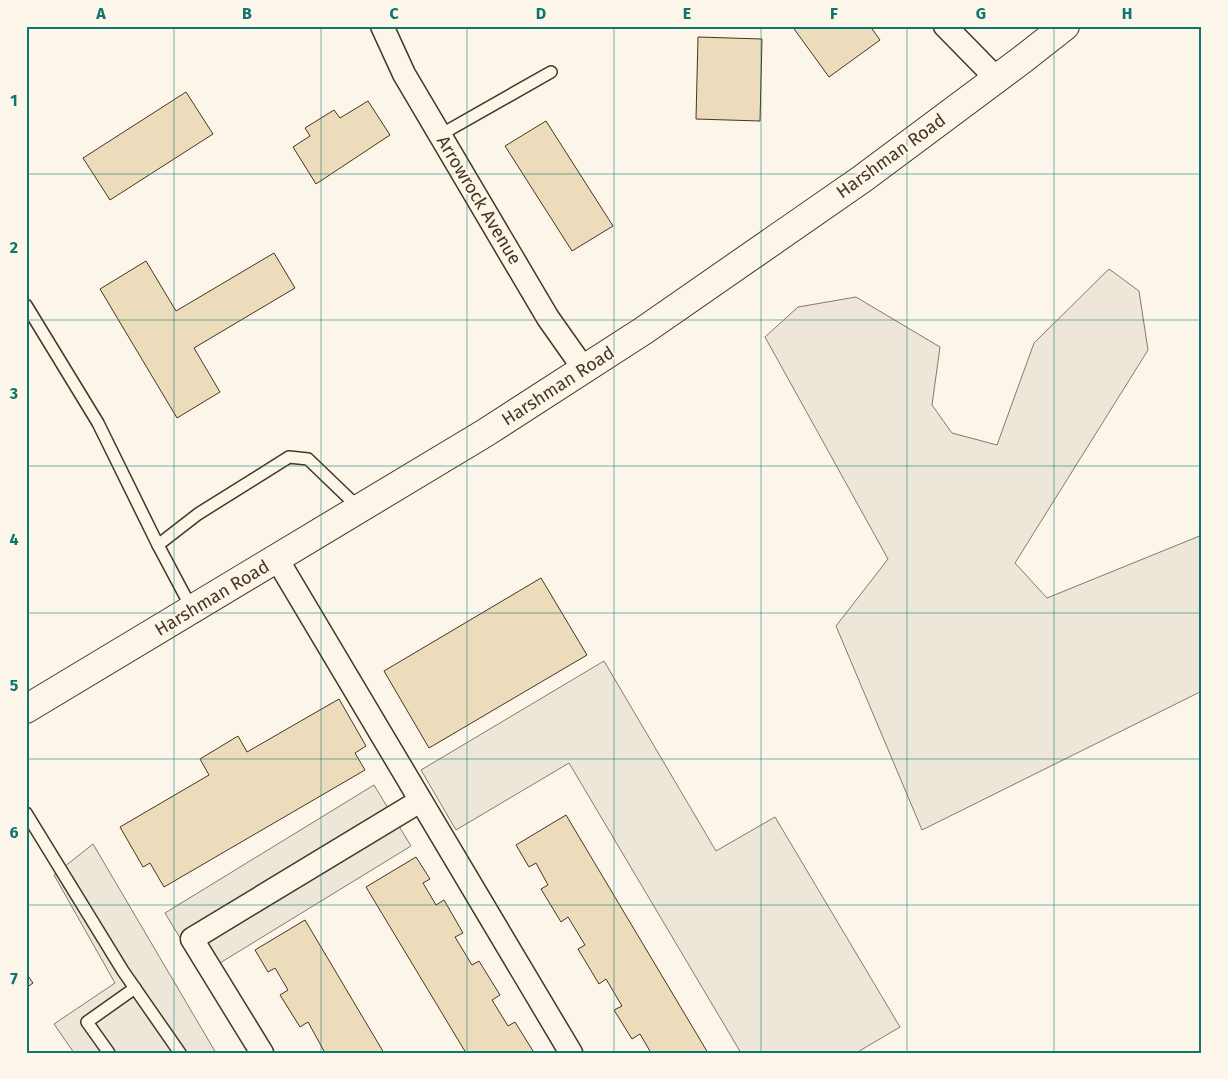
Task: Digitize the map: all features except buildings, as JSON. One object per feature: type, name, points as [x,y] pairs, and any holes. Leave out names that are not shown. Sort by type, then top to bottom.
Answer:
[{"type":"main road","name":"Harshman Road","points":[[26,709],[485,433],[643,331],[862,179],[1065,26]]},
{"type":"street","name":"Arrowrock Avenue","points":[[382,26],[404,74],[548,318],[584,369]]},
{"type":"street","points":[[945,26],[997,79]]},
{"type":"street","points":[[276,560],[571,1053]]},
{"type":"street","points":[[262,1053],[192,939],[420,801]]},
{"type":"lane","points":[[440,135],[551,72]]},
{"type":"lane","points":[[26,305],[98,423],[192,609]]},
{"type":"lane","points":[[158,545],[198,514],[289,458],[308,459],[360,509]]},
{"type":"lane","points":[[26,812],[134,988],[180,1053]]},
{"type":"lane","points":[[109,1053],[87,1022],[134,988]]},
{"type":"shaded area","points":[[1109,269],[1139,291],[1148,350],[1015,563],[1047,598],[1202,535],[1202,691],[922,830],[836,626],[888,559],[765,337],[798,307],[856,297],[940,347],[932,405],[952,433],[997,445],[1034,343]]},
{"type":"shaded area","points":[[604,661],[716,851],[775,817],[900,1027],[856,1053],[741,1053],[569,763],[456,830],[421,770]]},
{"type":"shaded area","points":[[374,785],[411,846],[202,974],[165,913]]},
{"type":"shaded area","points":[[93,844],[216,1053],[74,1053],[54,1024],[115,983],[54,875]]}]
